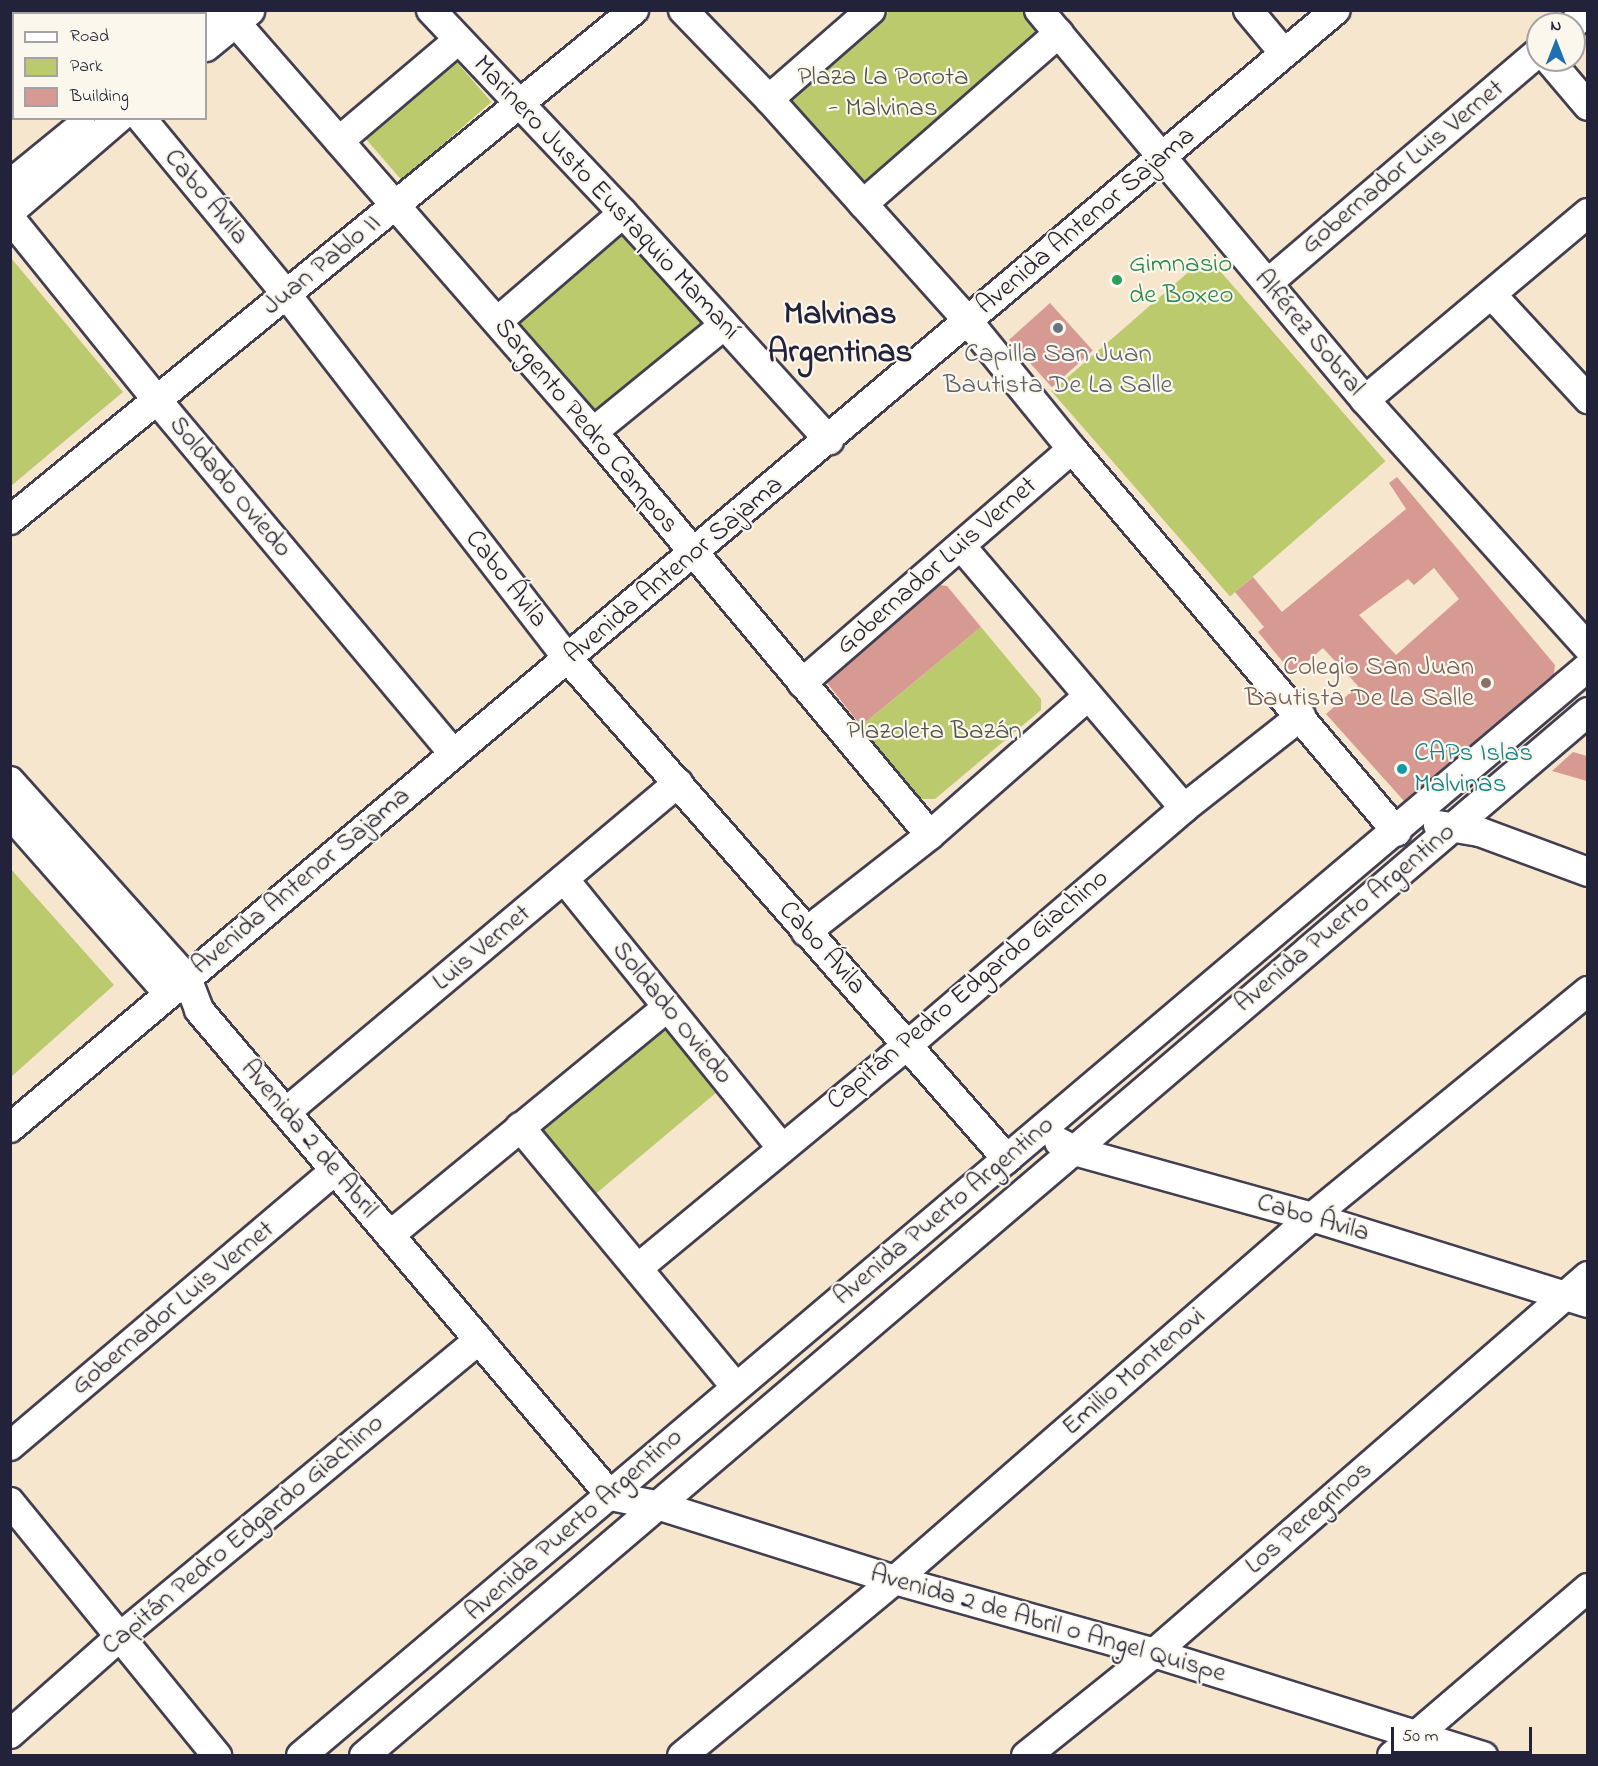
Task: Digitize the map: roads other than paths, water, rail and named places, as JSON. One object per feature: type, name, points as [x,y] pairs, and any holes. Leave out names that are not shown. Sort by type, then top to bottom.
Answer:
[{"type":"street","name":"Marinero Justo Eustaquio Mamaní","points":[[430,10],[623,213],[829,440]]},
{"type":"street","name":"Juan Pablo II","points":[[10,520],[634,10]]},
{"type":"street","points":[[683,10],[769,99],[967,320],[1072,449],[1301,716],[1397,832]]},
{"type":"street","points":[[769,99],[871,10]]},
{"type":"street","name":"Alférez Sobral","points":[[1040,10],[1365,400],[1587,648]]},
{"type":"street","points":[[1248,10],[1284,53]]},
{"type":"street","name":"Avenida Antenor Sajama","points":[[10,1128],[453,753],[569,660],[967,320],[1336,10]]},
{"type":"street","points":[[207,21],[235,15]]},
{"type":"street","points":[[207,47],[235,15]]},
{"type":"street","name":"Sargento Pedro Campos","points":[[235,15],[339,141],[593,432],[930,834]]},
{"type":"street","points":[[863,204],[1059,33]]},
{"type":"street","points":[[339,141],[458,40]]},
{"type":"street","name":"Gobernador Luis Vernet","points":[[1268,282],[1526,62]]},
{"type":"street","points":[[1559,72],[1587,106]]},
{"type":"street","points":[[10,184],[88,120]]},
{"type":"street","points":[[10,212],[117,120]]},
{"type":"street","name":"Cabo Ávila","points":[[143,120],[286,294],[569,660],[1008,1159]]},
{"type":"street","points":[[498,321],[623,213]]},
{"type":"street","points":[[1365,400],[1587,213]]},
{"type":"street","name":"Soldado Oviedo","points":[[10,218],[156,399],[453,753]]},
{"type":"street","points":[[1492,295],[1587,399]]},
{"type":"street","points":[[593,432],[724,325]]},
{"type":"street","name":"Gobernador Luis Vernet","points":[[802,683],[1072,449]]},
{"type":"street","points":[[961,546],[1184,808]]},
{"type":"street","name":"Avenida Puerto Argentino","points":[[302,1755],[611,1496],[735,1386],[1397,832],[1587,668]]},
{"type":"street","points":[[806,932],[930,834],[1088,696]]},
{"type":"street","name":"Avenida Puerto Argentino","points":[[364,1755],[654,1505],[1587,712]]},
{"type":"street","name":"Capitán Pedro Edgardo Giachino","points":[[638,1268],[781,1147],[909,1044],[1184,808],[1301,716]]},
{"type":"street","name":"Avenida 2 de Abril","points":[[10,781],[177,986]]},
{"type":"street","name":"Luis Vernet","points":[[286,1112],[678,783]]},
{"type":"street","points":[[1424,807],[1436,825],[1480,832],[1587,872]]},
{"type":"street","name":"Avenida 2 de Abril","points":[[10,814],[199,1010],[611,1496]]},
{"type":"street","name":"Soldado Oviedo","points":[[564,879],[666,1008],[781,1147]]},
{"type":"street","name":"Emilio Montenovi","points":[[682,1755],[895,1580],[1312,1217],[1587,990]]},
{"type":"street","points":[[390,1235],[666,1008]]},
{"type":"street","points":[[520,1127],[735,1386]]},
{"type":"street","name":"Cabo Ávila","points":[[1040,1132],[1073,1149],[1312,1217],[1576,1300]]},
{"type":"street","name":"Gobernador Luis Vernet","points":[[10,1446],[335,1170]]},
{"type":"street","name":"Los Peregrinos","points":[[1026,1755],[1154,1653],[1576,1300],[1587,1276]]},
{"type":"street","name":"Capitán Pedro Edgardo Giachino","points":[[10,1734],[122,1635],[479,1340]]},
{"type":"street","name":"Avenida 2 de Abril o Angel Quispe","points":[[611,1496],[654,1505],[895,1580],[1154,1653],[1483,1755]]},
{"type":"street","points":[[10,1502],[122,1635],[217,1755]]},
{"type":"street","points":[[1392,1755],[1587,1588]]},
{"type":"place","name":"Gimnasio de Boxeo","points":[[1117,280]]},
{"type":"place","name":"Capilla San Juan Bautista De La Salle","points":[[1058,328]]},
{"type":"place","name":"Colegio San Juan Bautista De La Salle","points":[[1486,683]]},
{"type":"place","name":"CAPs Islas Malvinas","points":[[1402,769]]},
{"type":"district","name":"Malvinas Argentinas","points":[[840,335]]},
{"type":"park label","name":"Plaza La Porota - Malvinas","points":[[883,92]]},
{"type":"park label","name":"Plazoleta Bazán","points":[[934,732]]}]
